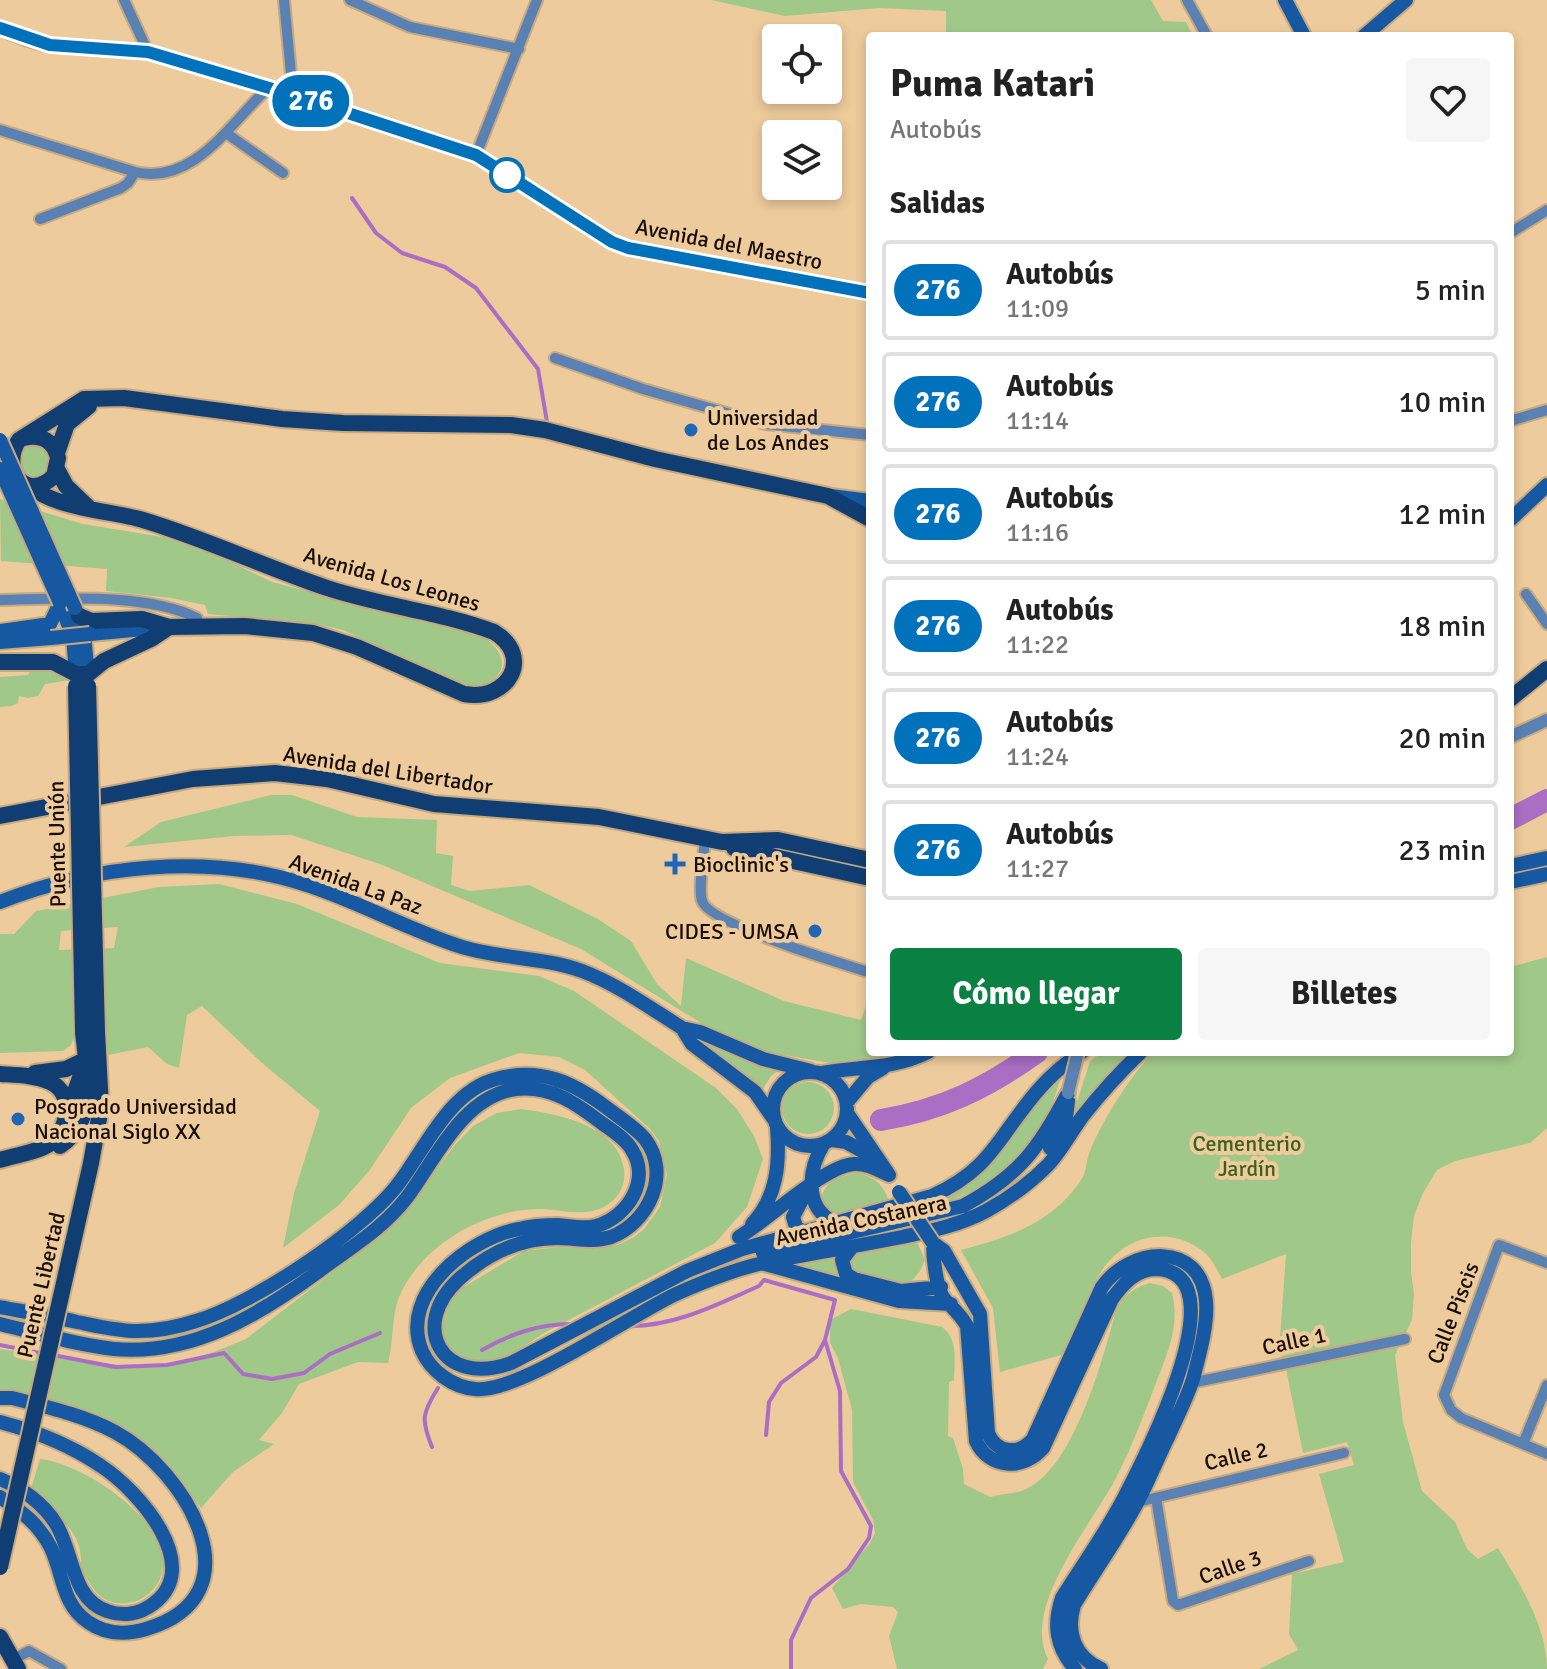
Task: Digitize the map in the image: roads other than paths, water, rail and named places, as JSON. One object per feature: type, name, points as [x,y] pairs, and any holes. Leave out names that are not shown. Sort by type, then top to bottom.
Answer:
[{"type":"main road","points":[[1285,0],[1302,32]]},
{"type":"main road","points":[[1369,32],[1406,0]]},
{"type":"main road","name":"Avenida del Maestro","points":[[0,28],[50,45],[148,52],[293,95],[476,155],[612,242],[628,248],[866,292]]},
{"type":"main road","points":[[9,443],[84,399],[124,398],[282,419],[343,423],[511,425],[545,430],[655,459],[828,496],[866,501]]},
{"type":"main road","points":[[0,472],[25,485],[48,482],[67,424],[101,399]]},
{"type":"main road","points":[[9,443],[42,437],[49,442],[66,486],[88,507]]},
{"type":"main road","points":[[9,443],[8,465],[25,485]]},
{"type":"main road","name":"Puente Unión","points":[[9,443],[77,612],[82,680],[93,1059],[90,1085]]},
{"type":"main road","name":"Puente Unión","points":[[0,472],[60,603],[73,637],[82,680]]},
{"type":"main road","name":"Avenida Los Leones","points":[[0,642],[198,625],[313,633],[357,647],[464,694],[480,697],[502,688],[510,677],[513,665],[509,644],[494,632],[329,589],[189,534],[57,500],[25,485]]},
{"type":"main road","points":[[1514,516],[1547,485]]},
{"type":"main road","points":[[828,496],[866,517]]},
{"type":"main road","points":[[0,631],[50,624],[60,603]]},
{"type":"main road","points":[[77,612],[98,622],[142,619],[169,627]]},
{"type":"main road","points":[[0,662],[53,662],[82,680],[104,661],[169,627]]},
{"type":"main road","points":[[1514,696],[1547,669]]},
{"type":"main road","name":"Avenida del Libertador","points":[[0,816],[193,779],[275,773],[327,779],[434,804],[599,817],[866,877]]},
{"type":"main road","name":"Avenida del Libertador","points":[[713,841],[778,840],[866,859]]},
{"type":"main road","points":[[1514,865],[1547,858]]},
{"type":"main road","name":"Avenida La Paz","points":[[0,902],[34,889],[110,873],[167,866],[228,868],[303,884],[464,947],[582,971],[682,1028],[700,1032],[763,1059],[816,1072]]},
{"type":"main road","points":[[1514,881],[1547,874]]},
{"type":"main road","name":"Avenida La Paz","points":[[682,1028],[692,1044],[755,1092],[775,1123]]},
{"type":"main road","points":[[834,1222],[816,1209],[812,1186],[814,1159],[845,1123],[847,1108],[868,1077],[917,1056]]},
{"type":"main road","name":"Avenida Costanera","points":[[0,1307],[104,1328],[136,1331],[198,1321],[262,1289],[363,1221],[384,1203],[462,1099],[491,1080],[507,1076],[545,1075],[566,1081],[587,1093],[644,1138],[655,1161],[655,1187],[644,1214],[623,1232],[598,1241],[534,1239],[493,1254],[456,1282],[443,1297],[436,1330],[438,1344],[452,1362],[469,1369],[492,1370],[687,1271],[742,1249],[932,1196],[972,1174],[1038,1090],[1075,1056]]},
{"type":"main road","name":"Avenida Costanera","points":[[0,1324],[117,1349],[181,1344],[211,1336],[240,1322],[364,1240],[405,1200],[456,1126],[471,1111],[503,1092],[540,1089],[559,1094],[581,1106],[631,1146],[639,1169],[639,1181],[623,1211],[602,1225],[523,1228],[491,1236],[469,1250],[434,1281],[423,1300],[418,1319],[423,1354],[437,1372],[451,1382],[478,1390],[493,1388],[527,1376],[676,1294],[761,1263],[852,1247],[966,1220],[1011,1195],[1052,1161],[1103,1091],[1137,1056]]},
{"type":"main road","points":[[18,1075],[66,1069],[93,1059]]},
{"type":"main road","points":[[53,1146],[93,1059]]},
{"type":"main road","name":"Puente Libertad","points":[[0,1518],[85,1161],[101,1107],[93,1059]]},
{"type":"main road","points":[[713,1262],[759,1216],[771,1195],[779,1152],[772,1106],[781,1085],[789,1078],[816,1072],[856,1067],[884,1068]]},
{"type":"main road","points":[[816,1072],[838,1084],[847,1108],[875,1158],[933,1243],[944,1251],[980,1314],[976,1340],[980,1418],[990,1439],[1010,1465],[1026,1462],[1043,1448],[1092,1327],[1130,1278],[1149,1270],[1185,1263],[1199,1279],[1206,1301],[1185,1380],[1132,1498],[1062,1598],[1056,1621],[1057,1638],[1075,1661],[1087,1661],[1101,1669]]},
{"type":"main road","points":[[0,1074],[41,1079],[56,1085],[64,1097],[67,1114]]},
{"type":"main road","points":[[0,1160],[71,1139],[80,1126],[90,1085]]},
{"type":"main road","name":"Puente Libertad","points":[[0,1567],[85,1161],[90,1122],[90,1085]]},
{"type":"main road","points":[[1036,1176],[1066,1118],[1068,1093]]},
{"type":"main road","points":[[729,1256],[745,1257],[963,1206],[989,1192],[1023,1164],[1068,1093]]},
{"type":"main road","points":[[775,1123],[784,1136],[802,1146],[846,1142],[875,1158]]},
{"type":"main road","points":[[53,1146],[73,1149],[85,1161]]},
{"type":"main road","points":[[739,1237],[836,1168],[861,1164],[889,1175]]},
{"type":"main road","points":[[812,1186],[796,1207],[793,1217],[796,1227],[818,1239]]},
{"type":"main road","points":[[933,1243],[934,1265],[942,1297],[951,1304],[976,1340]]},
{"type":"main road","points":[[852,1247],[842,1260],[843,1270],[850,1277],[901,1291],[941,1287],[949,1280],[962,1285]]},
{"type":"main road","points":[[761,1263],[899,1301],[951,1304],[963,1299],[962,1285]]},
{"type":"main road","points":[[918,1290],[930,1276],[934,1265]]},
{"type":"main road","points":[[0,1398],[12,1398],[88,1420],[116,1433],[162,1469],[195,1516],[203,1536],[205,1561],[202,1581],[193,1601],[173,1617],[136,1632],[118,1633],[89,1623],[77,1613],[67,1598],[55,1558],[42,1534],[25,1514],[0,1497]]},
{"type":"main road","points":[[0,1422],[50,1439],[90,1459],[133,1494],[156,1522],[168,1547],[174,1567],[171,1584],[160,1599],[135,1614],[118,1614],[94,1605],[78,1583],[62,1536],[51,1517],[26,1493],[0,1479]]},
{"type":"main road","points":[[0,1637],[15,1664]]},
{"type":"street","points":[[124,0],[148,52]]},
{"type":"street","points":[[284,0],[293,95]]},
{"type":"street","points":[[350,0],[410,27],[519,49]]},
{"type":"street","points":[[476,155],[537,0]]},
{"type":"street","points":[[1187,0],[1205,32]]},
{"type":"street","points":[[0,130],[135,172],[171,172],[207,151],[268,88]]},
{"type":"street","points":[[226,133],[283,173]]},
{"type":"street","points":[[40,219],[121,188],[135,172]]},
{"type":"street","points":[[1514,231],[1547,210]]},
{"type":"street","points":[[555,358],[643,389],[765,424],[866,435]]},
{"type":"street","points":[[1514,420],[1547,410]]},
{"type":"street","points":[[1526,594],[1547,624]]},
{"type":"street","points":[[0,600],[124,601],[183,611],[197,618],[198,625]]},
{"type":"street","points":[[1514,735],[1547,720]]},
{"type":"street","points":[[713,841],[701,898],[709,910],[747,930],[865,971]]},
{"type":"street","points":[[1068,1093],[1079,1056]]},
{"type":"street","name":"Calle Piscis","points":[[1523,1444],[1461,1418],[1451,1410],[1444,1395],[1499,1245],[1547,1263]]},
{"type":"street","name":"Calle 1","points":[[1185,1380],[1405,1339]]},
{"type":"street","points":[[1547,1385],[1523,1444],[1547,1454]]},
{"type":"street","name":"Calle 2","points":[[1132,1498],[1156,1498],[1344,1453]]},
{"type":"street","name":"Calle 3","points":[[1156,1498],[1173,1601],[1178,1605],[1309,1561]]},
{"type":"street","points":[[15,1664],[29,1651],[61,1669]]},
{"type":"waterway","points":[[352,198],[376,233],[402,253],[445,267],[476,288],[538,369],[547,422]]},
{"type":"waterway","points":[[1514,817],[1547,800]]},
{"type":"waterway","points":[[881,1120],[924,1110],[963,1096],[1031,1056]]},
{"type":"waterway","points":[[628,1326],[679,1319],[759,1286],[764,1280],[835,1300],[825,1340],[840,1391],[841,1471],[871,1526],[869,1538],[848,1569],[811,1598],[791,1640],[791,1669]]},
{"type":"waterway","points":[[482,1350],[525,1331],[571,1324]]},
{"type":"waterway","points":[[53,1355],[115,1367],[167,1365],[224,1353],[243,1374],[272,1379],[304,1373],[330,1354],[380,1333]]},
{"type":"waterway","points":[[766,1435],[769,1402],[781,1383],[816,1357],[825,1340]]},
{"type":"waterway","points":[[0,1345],[45,1354]]},
{"type":"waterway","points":[[432,1447],[425,1417],[438,1388]]},
{"type":"place","name":"Universidad de Los Andes","points":[[691,430]]},
{"type":"place","name":"Bioclinic's","points":[[675,864]]},
{"type":"place","name":"CIDES - UMSA","points":[[815,931]]},
{"type":"place","name":"Posgrado Universidad Nacional Siglo XX","points":[[18,1119]]},
{"type":"park label","name":"Cementerio Jardín","points":[[1247,1156]]}]
